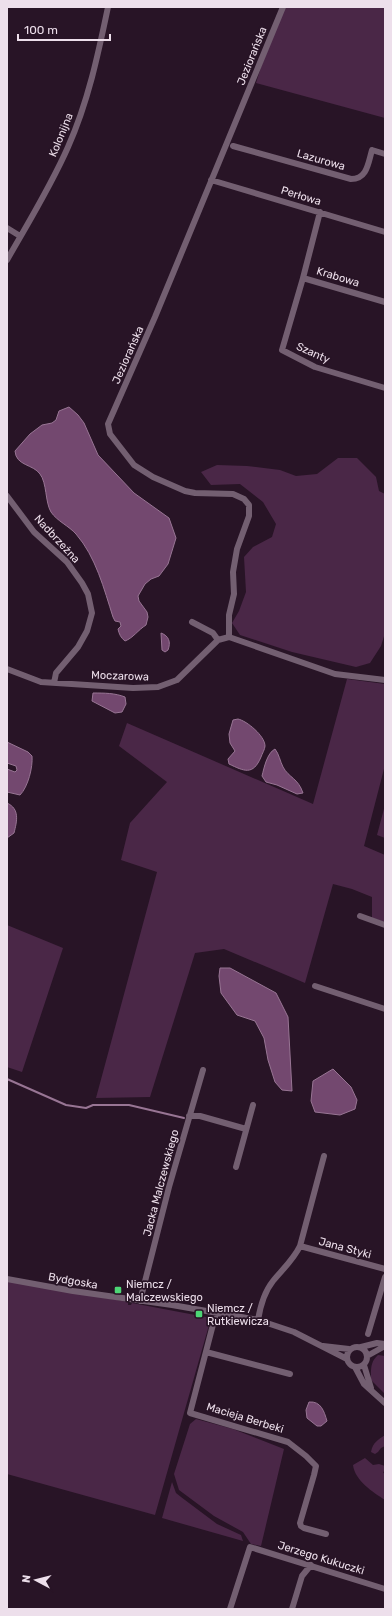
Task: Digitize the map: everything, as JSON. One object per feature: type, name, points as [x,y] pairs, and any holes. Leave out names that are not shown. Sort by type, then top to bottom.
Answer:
[{"type":"street","name":"Kolonijna","points":[[7,260],[61,163],[73,134],[94,72],[108,7]]},
{"type":"street","name":"Jeziorańska","points":[[229,637],[229,615],[234,594],[233,572],[237,548],[249,516],[249,505],[244,499],[233,494],[195,493],[185,491],[153,477],[134,465],[110,434],[108,424],[155,317],[283,7]]},
{"type":"street","name":"Lazurowa","points":[[233,146],[351,179],[358,179],[364,174],[372,150],[385,154]]},
{"type":"street","name":"Perłowa","points":[[211,180],[385,232]]},
{"type":"street","name":"Krabowa","points":[[320,212],[303,278],[385,302]]},
{"type":"street","points":[[7,228],[20,236]]},
{"type":"street","name":"Szanty","points":[[303,278],[282,350],[315,367],[385,388]]},
{"type":"street","name":"Nadbrzeżna","points":[[7,496],[34,532],[67,562],[88,594],[92,613],[87,631],[78,647],[56,673],[54,683]]},
{"type":"street","points":[[192,622],[213,632],[218,640]]},
{"type":"street","points":[[229,637],[335,674],[385,680]]},
{"type":"street","name":"Moczarowa","points":[[7,669],[41,682],[133,688],[158,687],[177,680],[218,640],[229,637]]},
{"type":"street","points":[[360,916],[385,925]]},
{"type":"street","points":[[315,986],[385,1009]]},
{"type":"street","name":"Jacka Malczewskiego","points":[[140,1301],[169,1187],[203,1070]]},
{"type":"street","points":[[236,1167],[253,1105]]},
{"type":"street","points":[[189,1116],[200,1116],[246,1129]]},
{"type":"street","points":[[258,1320],[271,1283],[296,1254],[300,1246],[324,1156]]},
{"type":"street","name":"Jana Styki","points":[[300,1246],[385,1269]]},
{"type":"street","points":[[368,1334],[385,1277]]},
{"type":"street","name":"Bydgoska","points":[[7,1279],[73,1292],[258,1320],[294,1332],[347,1359]]},
{"type":"street","points":[[216,1313],[206,1352],[290,1374]]},
{"type":"street","points":[[385,1345],[377,1343],[355,1347],[349,1350],[346,1355],[350,1364],[355,1367],[364,1384],[385,1403]]},
{"type":"street","points":[[367,1356],[385,1345]]},
{"type":"street","name":"Bydgoska","points":[[322,1346],[349,1350]]},
{"type":"street","points":[[361,1347],[366,1352],[367,1356],[364,1365],[371,1389]]},
{"type":"street","name":"Macieja Berbeki","points":[[206,1352],[190,1412],[288,1442],[306,1456],[316,1466],[300,1523],[304,1528],[326,1534]]},
{"type":"street","points":[[355,1367],[364,1365]]},
{"type":"street","name":"Jerzego Kukuczki","points":[[230,1609],[250,1547],[385,1589]]},
{"type":"street","points":[[292,1609],[302,1576],[311,1565]]},
{"type":"shaded area","points":[[285,7],[385,7],[385,118],[256,83]]},
{"type":"shaded area","points":[[69,407],[84,423],[98,455],[134,493],[169,518],[176,538],[168,564],[159,576],[151,579],[145,584],[138,596],[139,601],[147,612],[148,617],[146,625],[131,638],[125,641],[118,631],[121,626],[120,622],[115,621],[113,617],[103,584],[89,553],[76,534],[56,518],[51,512],[44,482],[40,474],[33,468],[18,460],[16,456],[15,451],[30,434],[42,425],[52,423],[56,420],[59,411]]},
{"type":"shaded area","points":[[338,458],[357,458],[376,477],[379,491],[385,494],[385,633],[381,646],[370,663],[356,667],[292,652],[240,635],[232,623],[239,611],[246,592],[244,557],[253,547],[272,537],[276,524],[263,502],[240,484],[211,485],[201,472],[217,465],[247,466],[280,470],[296,476],[317,474]]},
{"type":"shaded area","points":[[161,633],[168,638],[169,642],[168,650],[165,652],[162,650]]},
{"type":"shaded area","points":[[347,679],[385,684],[385,765],[364,846],[385,855],[385,922],[372,918],[372,897],[352,889],[333,884],[305,983],[224,949],[195,953],[150,1097],[96,1098],[157,872],[121,860],[130,823],[167,782],[119,746],[127,723],[313,804]]},
{"type":"shaded area","points":[[93,693],[125,697],[126,704],[122,712],[115,713],[92,701]]},
{"type":"shaded area","points":[[233,720],[242,720],[259,734],[265,746],[258,763],[255,767],[248,770],[239,769],[229,764],[228,759],[235,751],[230,743],[229,734]]},
{"type":"shaded area","points":[[7,742],[28,752],[32,756],[32,766],[29,777],[20,795],[7,792],[7,769],[15,772],[17,770],[16,766],[7,763]]},
{"type":"shaded area","points":[[275,749],[283,767],[299,784],[303,793],[297,794],[266,782],[262,776],[268,757]]},
{"type":"shaded area","points":[[7,803],[16,812],[17,820],[14,833],[7,838]]},
{"type":"shaded area","points":[[385,805],[385,838],[377,835]]},
{"type":"shaded area","points":[[7,925],[63,948],[22,1072],[7,1067]]},
{"type":"shaded area","points":[[220,968],[230,968],[276,993],[288,1017],[292,1091],[282,1090],[275,1082],[268,1060],[264,1038],[255,1021],[237,1015],[221,993],[219,976]]},
{"type":"shaded area","points":[[333,1069],[351,1087],[357,1100],[355,1109],[340,1115],[315,1112],[311,1101],[313,1081]]},
{"type":"shaded area","points":[[7,1281],[128,1302],[128,1305],[131,1305],[132,1303],[211,1318],[155,1515],[7,1474]]},
{"type":"shaded area","points":[[378,1355],[385,1356],[385,1394],[371,1380],[372,1363]]},
{"type":"shaded area","points":[[309,1402],[316,1403],[323,1410],[327,1421],[321,1426],[317,1426],[307,1418],[306,1410]]},
{"type":"shaded area","points":[[196,1419],[233,1429],[284,1449],[261,1546],[251,1544],[243,1532],[214,1516],[179,1490],[174,1474],[190,1424]]},
{"type":"shaded area","points":[[385,1435],[385,1446],[375,1454],[371,1452],[374,1444]]},
{"type":"shaded area","points":[[365,1458],[373,1465],[379,1464],[385,1466],[385,1471],[383,1472],[385,1475],[385,1500],[365,1486],[354,1471],[353,1465]]},
{"type":"shaded area","points":[[172,1482],[176,1493],[217,1524],[241,1535],[243,1541],[162,1518]]},
{"type":"waterway","points":[[7,1079],[66,1105],[86,1108],[93,1105],[129,1105],[184,1118]]},
{"type":"place","name":"Niemcz / Malczewskiego","points":[[118,1290]]},
{"type":"place","name":"Niemcz / Rutkiewicza","points":[[199,1314]]}]
